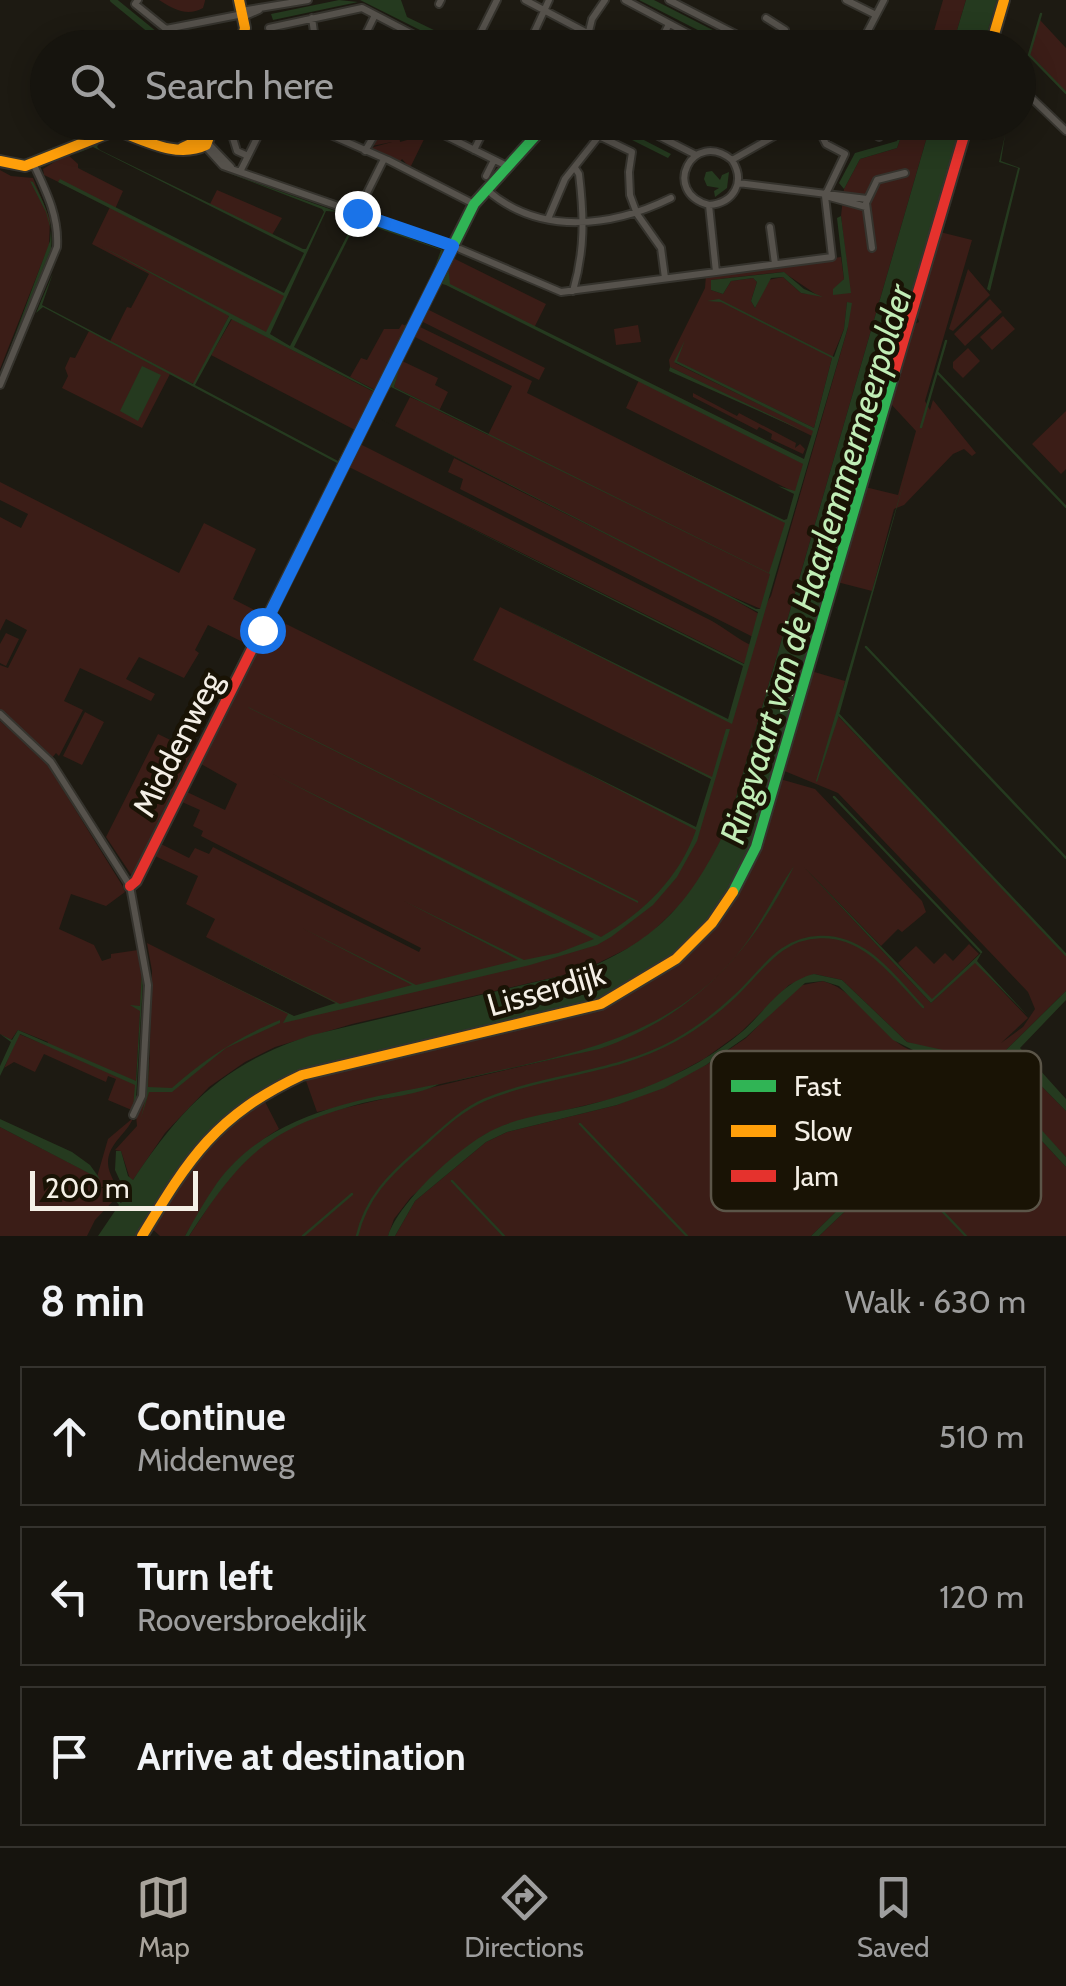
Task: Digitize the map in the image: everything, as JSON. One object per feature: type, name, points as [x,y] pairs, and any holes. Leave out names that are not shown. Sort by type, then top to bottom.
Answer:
[{"type":"street","points":[[138,0],[135,4],[166,29],[239,8],[259,10],[302,1]]},
{"type":"street","points":[[485,30],[497,0]]},
{"type":"street","points":[[525,0],[582,30]]},
{"type":"street","points":[[535,30],[550,0]]},
{"type":"street","points":[[590,30],[595,11],[605,0]]},
{"type":"street","points":[[625,0],[680,30]]},
{"type":"street","points":[[669,0],[728,30]]},
{"type":"street","points":[[846,0],[876,15]]},
{"type":"street","points":[[868,30],[884,0]]},
{"type":"street","points":[[995,30],[1004,0]]},
{"type":"street","points":[[269,28],[362,8],[404,30]]},
{"type":"street","points":[[368,30],[375,16]]},
{"type":"street","points":[[312,18],[314,30]]},
{"type":"street","points":[[766,18],[785,30]]},
{"type":"street","points":[[666,30],[669,24]]},
{"type":"street","points":[[1036,102],[1066,131]]},
{"type":"street","points":[[0,161],[34,166],[88,140]]},
{"type":"street","points":[[145,140],[174,150],[194,145],[209,148]]},
{"type":"street","points":[[208,140],[218,164],[456,248],[542,286],[573,291],[832,256],[825,196],[845,154],[824,140]]},
{"type":"street","points":[[234,140],[237,150],[248,156]]},
{"type":"street","points":[[236,169],[256,140]]},
{"type":"street","points":[[344,140],[474,204]]},
{"type":"street","points":[[365,151],[371,140]]},
{"type":"street","points":[[454,140],[508,166]]},
{"type":"street","points":[[474,150],[479,140]]},
{"type":"street","name":"Middenweg","points":[[130,886],[136,882],[456,248],[474,204],[486,183],[532,140]]},
{"type":"street","points":[[548,219],[558,191],[597,140]]},
{"type":"street","points":[[608,140],[632,152],[629,186],[637,214],[661,248],[665,278]]},
{"type":"street","points":[[665,140],[696,156]]},
{"type":"street","points":[[732,160],[768,140]]},
{"type":"street","name":"Lisserdijk","points":[[142,1236],[181,1173],[215,1132],[246,1104],[274,1089],[302,1076],[602,1004],[638,986],[698,943],[726,904],[756,847],[963,140]]},
{"type":"street","points":[[720,152],[732,160],[738,182],[728,200],[709,205],[698,202],[687,189],[686,168],[696,156],[720,152]]},
{"type":"street","points":[[357,213],[383,160]]},
{"type":"street","points":[[494,160],[486,183],[506,205],[548,219],[612,221],[637,214],[687,189]]},
{"type":"street","points":[[0,386],[57,246],[57,224],[34,166]]},
{"type":"street","points":[[573,291],[582,260],[585,221],[575,168]]},
{"type":"street","points":[[872,248],[866,203],[877,180],[905,172]]},
{"type":"street","points":[[738,182],[866,203]]},
{"type":"street","points":[[709,205],[716,272]]},
{"type":"street","points":[[770,227],[774,264]]},
{"type":"street","points":[[0,714],[50,762],[130,886],[148,985],[142,1096],[134,1116]]},
{"type":"shaded area","points":[[159,0],[205,1],[203,8],[186,12]]},
{"type":"shaded area","points":[[943,0],[966,0],[957,30],[934,30]]},
{"type":"shaded area","points":[[1040,20],[1066,48],[1066,92],[1036,62]]},
{"type":"shaded area","points":[[375,140],[424,140],[410,168],[402,159],[399,163],[371,152],[370,148],[392,142],[372,146]]},
{"type":"shaded area","points":[[900,140],[926,140],[728,825],[707,869],[685,900],[643,941],[582,971],[352,1024],[275,1047],[245,1062],[209,1087],[165,1133],[130,1179],[121,1151],[115,1150],[137,1126],[146,1057],[149,1073],[152,971],[147,943],[295,1017],[341,1006],[206,937],[215,919],[186,904],[198,876],[155,856],[161,844],[189,858],[195,848],[209,854],[213,847],[419,952],[421,948],[201,836],[203,831],[193,826],[200,810],[182,802],[187,792],[225,810],[237,784],[201,764],[274,618],[697,828],[713,780],[473,660],[500,607],[730,721],[747,665],[349,467],[360,444],[712,621],[748,644],[753,646],[755,638],[460,489],[463,479],[448,472],[454,458],[632,547],[395,426],[410,397],[438,409],[394,387],[397,375],[387,384],[400,360],[438,378],[435,385],[448,392],[439,411],[488,435],[512,386],[413,336],[418,326],[532,381],[527,393],[786,523],[761,609],[719,591],[759,614],[771,596],[848,327],[847,302],[844,329],[832,358],[814,428],[675,363],[814,431],[812,436],[670,367],[669,360],[705,288],[706,275],[841,257],[844,279],[837,287],[850,293],[841,216],[844,189],[860,159],[897,148]],"holes":[[[783,272],[817,295],[801,293],[783,277],[768,280],[755,308],[751,301],[757,282],[753,278],[731,281],[723,294],[711,290],[711,280]]]},
{"type":"shaded area","points":[[67,154],[78,168],[123,191],[115,209],[286,295],[266,335],[229,316],[194,384],[170,374],[142,428],[62,388],[70,357],[75,358],[89,331],[110,341],[149,274],[92,244],[110,207],[44,175],[43,169]]},
{"type":"shaded area","points":[[0,170],[11,176],[33,178],[50,219],[49,245],[0,369]]},
{"type":"shaded area","points":[[217,190],[282,218],[272,235],[210,204]]},
{"type":"shaded area","points":[[940,232],[972,240],[925,401],[930,410],[933,400],[976,453],[972,456],[964,449],[953,454],[904,505],[894,509],[872,591],[837,582],[865,487],[898,495],[916,431],[890,403],[912,325],[919,322],[916,312]]},
{"type":"shaded area","points":[[453,258],[546,304],[534,328],[440,282]]},
{"type":"shaded area","points":[[968,269],[990,295],[953,331],[949,329]]},
{"type":"shaded area","points":[[990,299],[1002,312],[965,346],[954,334]]},
{"type":"shaded area","points":[[427,309],[545,368],[539,380],[421,321]]},
{"type":"shaded area","points":[[1003,316],[1015,329],[992,350],[980,337]]},
{"type":"shaded area","points":[[232,319],[374,392],[355,430],[211,355]]},
{"type":"shaded area","points":[[402,324],[406,326],[375,390],[350,377],[361,358],[367,360],[384,329],[399,329]]},
{"type":"shaded area","points":[[638,325],[641,342],[616,345],[614,329]]},
{"type":"shaded area","points":[[968,348],[980,361],[963,378],[953,368],[953,362]]},
{"type":"shaded area","points":[[639,380],[804,464],[796,493],[626,408]]},
{"type":"shaded area","points":[[693,393],[796,443],[795,448],[800,444],[805,449],[803,454],[771,439],[772,434],[759,427],[757,430],[693,397]]},
{"type":"shaded area","points":[[1066,411],[1066,469],[1061,474],[1032,444]]},
{"type":"shaded area","points":[[0,482],[179,573],[204,523],[256,549],[233,599],[264,615],[249,645],[208,625],[195,650],[199,653],[184,678],[139,657],[126,679],[155,694],[151,701],[80,668],[64,701],[83,710],[59,756],[56,753],[52,758],[0,710],[0,665],[8,668],[27,630],[6,619],[0,631],[0,517],[21,528],[28,514],[0,500]]},
{"type":"shaded area","points":[[6,633],[19,639],[6,666],[0,663],[0,644]]},
{"type":"shaded area","points":[[811,671],[845,681],[837,715],[1066,955],[1066,991],[1007,1051],[935,1051],[907,1042],[842,980],[814,974],[789,985],[740,1033],[704,1059],[661,1082],[616,1098],[508,1124],[484,1135],[411,1197],[394,1219],[388,1236],[189,1236],[224,1183],[264,1142],[315,1115],[582,1052],[317,1112],[305,1078],[683,958],[702,939],[731,897],[780,779],[815,789],[922,901],[926,912],[902,932],[898,929],[881,946],[805,868],[931,1003],[975,962],[1028,1018],[1001,1043],[1023,1027],[1035,1009],[1028,992],[838,793],[782,770]]},
{"type":"shaded area","points":[[85,712],[104,722],[82,765],[63,756]]},
{"type":"shaded area","points":[[0,721],[44,759],[125,892],[106,906],[71,894],[59,929],[94,945],[102,961],[111,958],[111,954],[138,950],[142,981],[134,1111],[108,1100],[116,1079],[108,1076],[106,1082],[44,1054],[35,1072],[14,1062],[4,1068],[19,1034],[46,1045],[48,1042],[18,1030],[11,1040],[0,1034]]},
{"type":"shaded area","points":[[158,734],[195,752],[132,876],[106,837]]},
{"type":"shaded area","points":[[969,944],[979,954],[932,1000],[898,963],[916,946],[934,964],[945,953],[953,961]]},
{"type":"shaded area","points":[[823,981],[835,986],[913,1051],[727,1051],[746,1038],[798,986]]},
{"type":"shaded area","points":[[711,1062],[711,1211],[837,1211],[811,1236],[395,1236],[415,1201],[486,1142],[507,1132],[617,1105]]},
{"type":"shaded area","points":[[1041,1086],[1066,1111],[1066,1157],[1041,1131]]},
{"type":"shaded area","points":[[262,1096],[279,1129],[237,1163],[185,1236],[160,1236],[150,1227],[182,1174],[218,1131]]},
{"type":"shaded area","points":[[133,1118],[109,1156],[108,1167],[118,1196],[95,1220],[87,1236],[0,1236],[0,1127],[97,1177],[108,1139]]},
{"type":"shaded area","points":[[1041,1140],[1066,1167],[1066,1236],[819,1236],[845,1211],[1041,1211]]},
{"type":"water","points":[[339,0],[358,2],[273,20],[271,14]]},
{"type":"water","points":[[360,0],[401,0],[407,17],[434,30],[420,30]]},
{"type":"water","points":[[639,0],[654,0],[713,30],[698,30]]},
{"type":"water","points":[[966,0],[997,0],[988,30],[957,30]]},
{"type":"water","points":[[632,140],[644,140],[671,154],[668,158]]},
{"type":"water","points":[[900,140],[897,148],[860,159],[844,189],[839,183],[855,153]]},
{"type":"water","name":"Ringvaart van de Haarlemmermeerpolder","points":[[926,140],[956,140],[763,809],[744,864],[710,923],[665,965],[607,999],[288,1077],[261,1091],[217,1125],[182,1164],[136,1236],[98,1236],[119,1205],[112,1196],[121,1203],[127,1196],[115,1170],[116,1151],[121,1151],[128,1176],[133,1180],[189,1109],[230,1073],[281,1046],[312,1035],[582,971],[609,958],[633,945],[671,914],[701,875],[728,825]]},
{"type":"water","points":[[1004,140],[1001,161],[1020,168],[990,291],[987,289],[1018,168],[999,162]]},
{"type":"water","points":[[100,141],[100,150],[303,249],[324,212],[322,209],[218,169],[338,212],[326,211],[270,334],[290,346],[351,228],[353,222],[345,214],[443,250],[436,273],[433,272],[441,250],[357,221],[294,347],[374,390],[406,324],[409,325],[370,404],[373,391],[231,319],[195,385],[338,461],[348,449],[323,499],[337,463],[43,307],[36,313],[53,273],[42,305],[193,384],[229,316],[99,245],[266,332],[284,296],[58,182],[60,179],[284,293],[304,253],[93,147],[73,155]]},
{"type":"water","points":[[712,171],[720,180],[729,172],[727,188],[715,197],[714,191],[719,188],[707,186],[704,179],[706,172]]},
{"type":"water","points":[[30,181],[45,206],[51,230]]},
{"type":"water","points":[[841,216],[851,293],[833,295],[833,289],[844,279],[837,218]]},
{"type":"water","points":[[51,230],[51,249],[0,375],[50,241]]},
{"type":"water","points":[[448,266],[450,284],[804,459],[813,431],[674,362],[685,340],[677,361],[814,428],[832,358],[721,302],[707,301],[719,299],[834,357],[844,329],[847,302],[852,303],[732,724],[509,611],[728,719],[743,666],[444,515],[744,664],[758,612],[377,417],[756,609],[760,609],[770,574],[391,387],[378,407],[401,363],[394,387],[769,573],[785,523],[653,457],[784,520],[794,494],[778,486],[795,491],[803,464],[446,285],[442,284],[439,291]]},
{"type":"water","points":[[784,272],[804,289],[823,297],[801,293],[783,277],[771,278],[755,308],[751,301],[757,282],[753,278],[731,281],[723,294],[711,290],[711,280]]},
{"type":"water","points":[[142,366],[161,375],[138,421],[120,411]]},
{"type":"water","points":[[670,367],[808,433],[669,371]]},
{"type":"water","points":[[905,478],[839,715],[817,782],[816,781]]},
{"type":"water","points":[[249,708],[638,901],[638,903]]},
{"type":"water","points":[[726,729],[730,729],[697,841],[677,877],[653,905],[597,945],[530,965],[283,1023],[288,1014],[157,949],[294,1016],[336,1003],[205,937],[340,1004],[412,985],[302,928],[416,985],[518,960],[404,901],[524,960],[558,953],[594,939],[273,774],[601,937],[658,892],[680,863],[696,830],[563,761],[696,827],[711,779],[619,732],[712,777]]},
{"type":"water","points":[[794,866],[759,927],[736,956],[752,934]]},
{"type":"water","points":[[804,867],[932,999],[982,952],[977,961],[1027,1015],[975,963],[931,1003]]},
{"type":"water","points":[[142,972],[136,1100],[133,1108],[135,1085],[20,1034],[0,1076],[0,1066],[11,1042],[0,1034],[12,1040],[18,1030],[136,1081],[140,1011],[130,1005],[140,1006]]},
{"type":"water","points":[[814,974],[842,980],[907,1042],[948,1051],[915,1051],[893,1040],[839,986],[823,981],[805,983],[746,1037],[726,1051],[715,1051],[803,978]]},
{"type":"water","points":[[152,978],[148,1087],[172,1088],[210,1058],[236,1041],[280,1023],[226,1048],[172,1092],[149,1092],[141,1118],[146,1097]]},
{"type":"water","points":[[705,987],[662,1019],[599,1049],[445,1083],[602,1044],[639,1029]]},
{"type":"water","points":[[1066,991],[1066,1000],[1020,1048],[1023,1051],[1006,1050]]},
{"type":"water","points":[[711,1054],[711,1062],[664,1088],[617,1105],[507,1132],[486,1142],[415,1201],[395,1236],[388,1236],[418,1191],[481,1136],[516,1121],[614,1098]]},
{"type":"water","points":[[1041,1071],[1066,1099],[1066,1111],[1041,1086]]},
{"type":"water","points":[[439,1084],[330,1113],[280,1135],[242,1165],[189,1236],[185,1236],[217,1183],[262,1140],[317,1113]]},
{"type":"water","points":[[0,1119],[72,1152],[90,1165],[100,1179],[0,1127]]},
{"type":"water","points":[[1041,1129],[1066,1157],[1066,1167],[1041,1140]]},
{"type":"water","points":[[837,1211],[845,1211],[819,1236],[811,1236]]},
{"type":"waterway","points":[[113,0],[150,30]]},
{"type":"waterway","points":[[1036,31],[1041,14]]},
{"type":"waterway","points":[[1036,62],[1066,93]]},
{"type":"waterway","points":[[921,427],[946,341]]},
{"type":"waterway","points":[[937,372],[1066,507]]},
{"type":"waterway","points":[[866,647],[1066,858]]},
{"type":"waterway","points":[[839,715],[1066,955]]},
{"type":"waterway","points":[[834,797],[981,952]]},
{"type":"waterway","points":[[357,1236],[366,1210],[388,1178],[466,1110],[508,1091],[628,1060],[674,1041],[721,1009],[772,958],[793,943],[820,937],[852,943],[878,960],[923,1007]]},
{"type":"waterway","points":[[580,1124],[687,1236]]},
{"type":"waterway","points":[[452,1181],[504,1236]]},
{"type":"waterway","points":[[303,1236],[352,1194]]},
{"type":"waterway","points":[[942,1211],[966,1236]]},
{"type":"ferry route","points":[[785,622],[815,627]]},
{"type":"ferry route","points":[[766,691],[795,695]]},
{"type":"ferry route","points":[[759,717],[791,708]]},
{"type":"traffic: fast","points":[[303,547],[474,204],[532,140]]},
{"type":"traffic: fast","points":[[733,892],[756,847],[895,370]]},
{"type":"traffic: slow","points":[[239,0],[244,30]]},
{"type":"traffic: slow","points":[[995,30],[1004,0]]},
{"type":"traffic: slow","points":[[0,161],[25,166],[91,140]]},
{"type":"traffic: slow","points":[[144,140],[184,150],[206,145],[208,140]]},
{"type":"traffic: slow","points":[[182,148],[199,140]]},
{"type":"traffic: slow","points":[[142,1236],[207,1141],[272,1090],[302,1075],[601,1004],[676,959],[712,923],[733,892]]},
{"type":"traffic: jam","points":[[895,370],[963,140]]},
{"type":"traffic: jam","points":[[130,886],[136,881],[303,547]]},
{"type":"route","points":[[262,630],[453,246],[357,213]]}]
